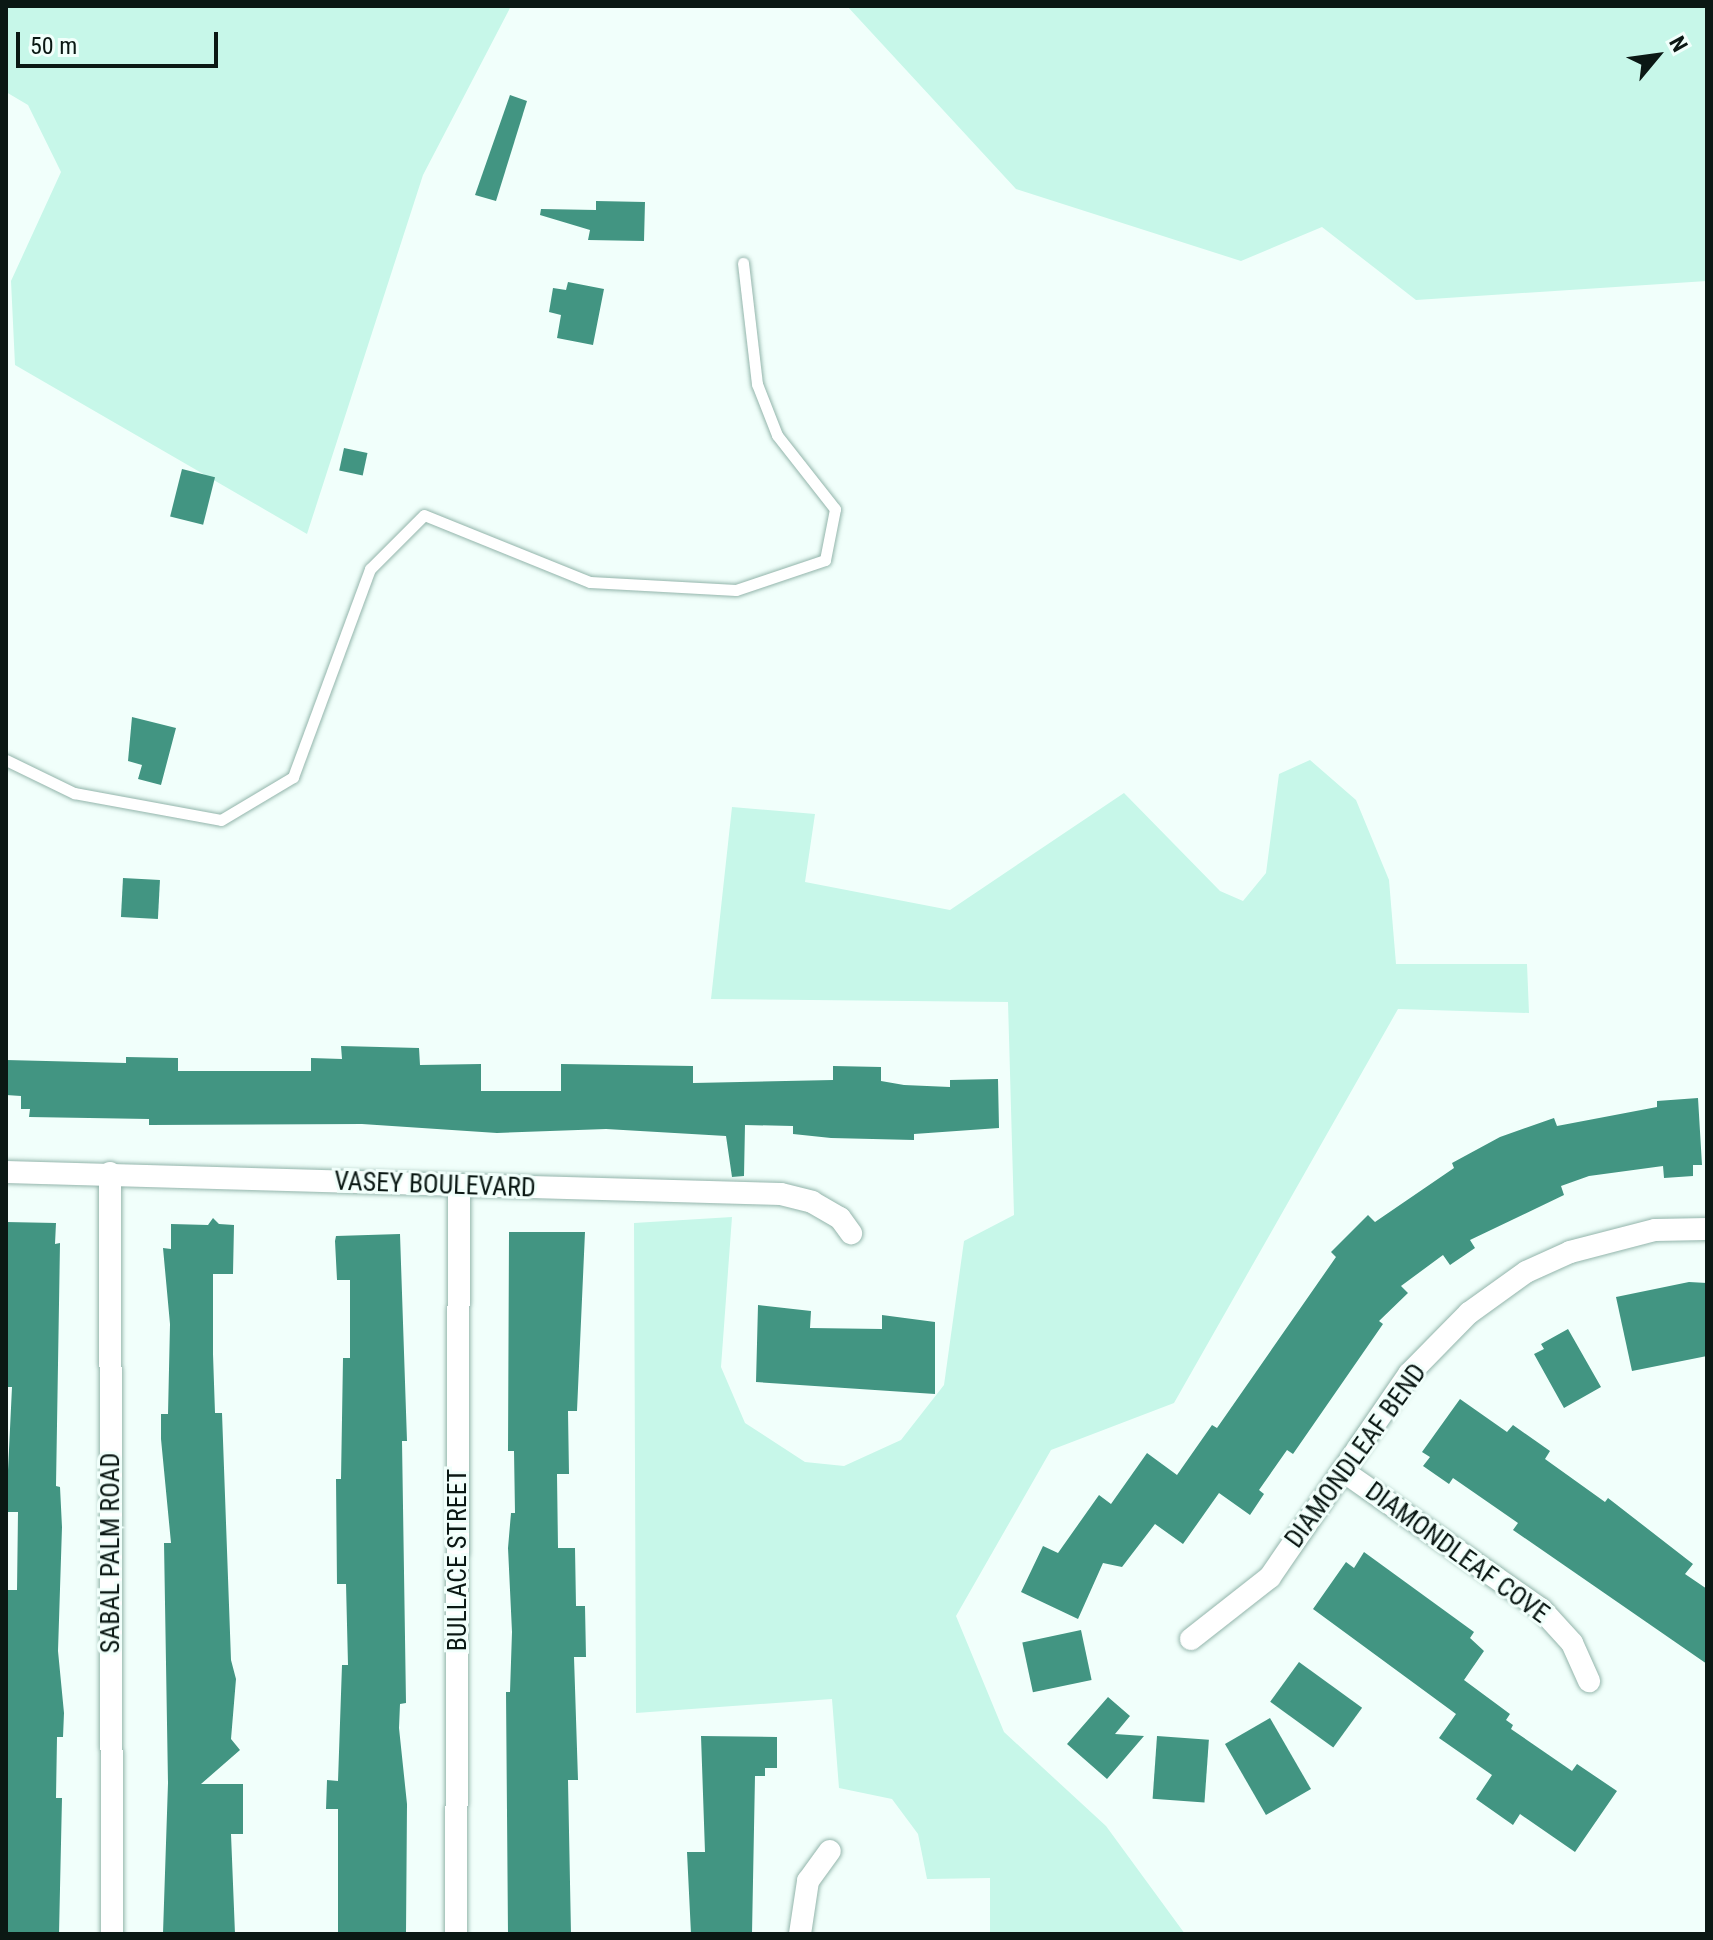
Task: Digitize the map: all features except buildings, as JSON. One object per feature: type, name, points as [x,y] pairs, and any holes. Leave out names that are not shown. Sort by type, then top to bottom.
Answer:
[{"type":"street","name":"VASEY BOULEVARD","points":[[6,1172],[781,1194],[812,1202],[840,1218],[851,1233]]},
{"type":"street","name":"SABAL PALM ROAD","points":[[110,1173],[112,1934]]},
{"type":"street","name":"BULLACE STREET","points":[[456,1934],[459,1187]]},
{"type":"street","name":"DIAMONDLEAF BEND","points":[[1191,1639],[1270,1577],[1409,1374],[1469,1313],[1526,1272],[1570,1252],[1655,1230],[1707,1229]]},
{"type":"street","name":"DIAMONDLEAF COVE","points":[[1343,1471],[1541,1609],[1572,1643],[1589,1681]]},
{"type":"street","points":[[800,1934],[808,1881],[830,1851]]},
{"type":"lane","points":[[6,760],[74,793],[221,820],[293,777],[370,569],[424,515],[590,582],[736,590],[825,560],[835,509],[777,435],[757,384],[743,263]]},
{"type":"green space","points":[[6,6],[511,6],[423,175],[307,534],[15,365],[11,281],[61,172],[28,105],[6,92]]},
{"type":"green space","points":[[847,6],[1707,6],[1707,281],[1416,300],[1322,227],[1241,261],[1016,189]]},
{"type":"green space","points":[[1310,760],[1356,800],[1389,880],[1396,964],[1527,964],[1529,1013],[1398,1009],[1174,1403],[1051,1450],[956,1616],[1004,1732],[1106,1826],[1185,1934],[990,1934],[990,1878],[927,1879],[918,1834],[892,1799],[839,1788],[832,1699],[636,1713],[634,1223],[732,1217],[721,1367],[745,1423],[805,1462],[844,1466],[901,1440],[944,1385],[964,1241],[1014,1215],[1008,1002],[711,999],[732,807],[815,814],[805,882],[950,910],[1124,793],[1220,891],[1243,901],[1266,873],[1279,774]]}]
